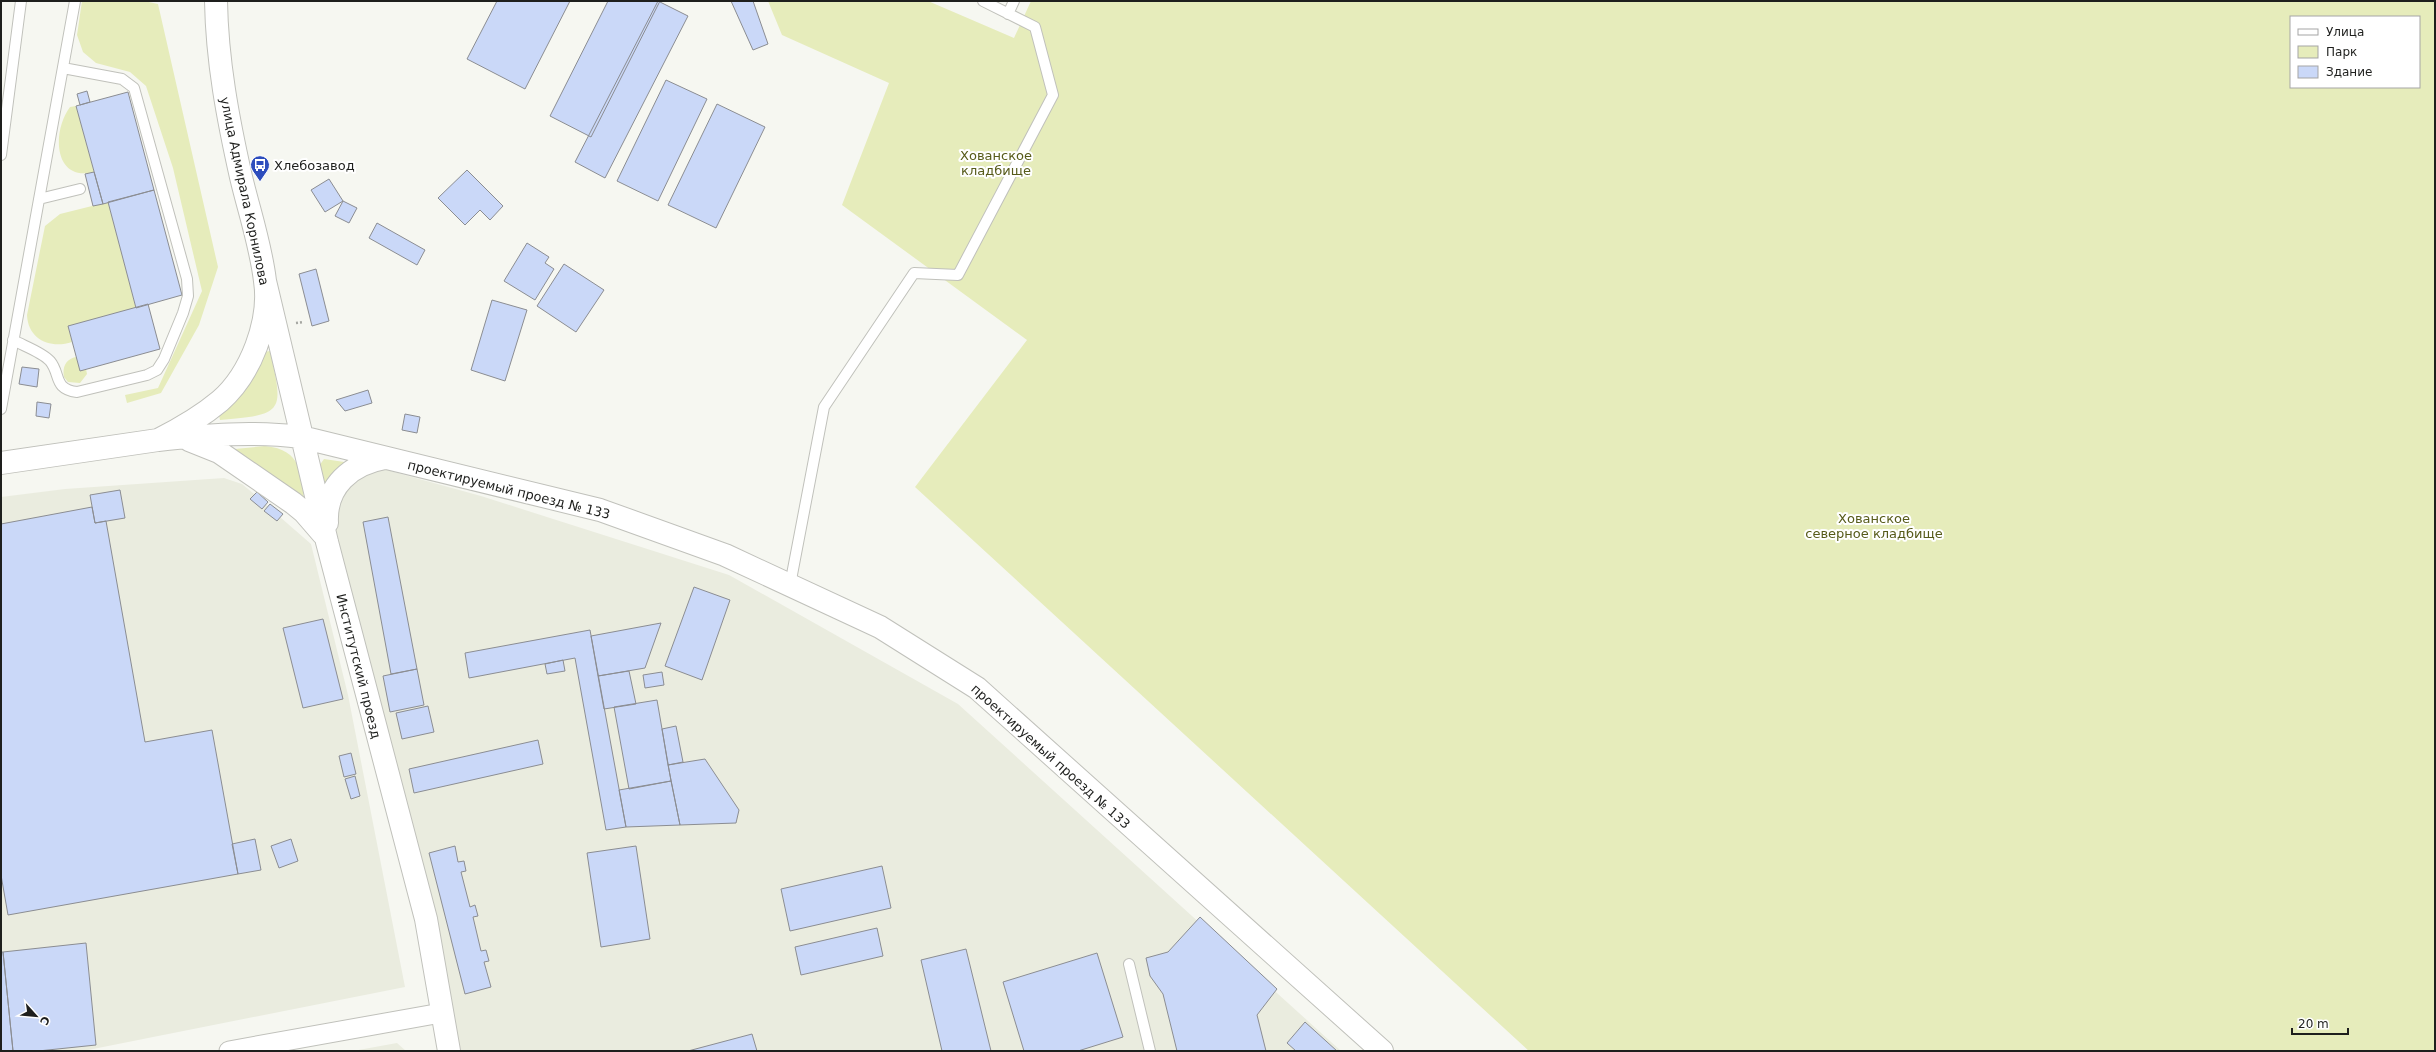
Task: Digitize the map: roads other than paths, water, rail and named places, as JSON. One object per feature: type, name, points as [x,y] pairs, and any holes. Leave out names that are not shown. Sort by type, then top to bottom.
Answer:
[{"type":"street","name":"улица Адмирала Корнилова","points":[[1,463],[168,439],[221,400],[238,380],[250,358],[260,333],[266,308],[265,281],[231,130],[216,36],[216,1]]},
{"type":"street","name":"Институтский проезд","points":[[265,281],[327,542],[426,919],[440,1013],[449,1051]]},
{"type":"street","name":"проектируемый проезд № 133","points":[[168,439],[237,433],[272,433],[301,437],[600,510],[725,555],[880,627],[977,688],[1382,1051]]},
{"type":"street","points":[[168,439],[194,441],[219,452],[293,503],[312,520],[327,542]]},
{"type":"street","points":[[327,542],[326,512],[332,494],[347,472],[369,461],[385,458]]},
{"type":"street","points":[[228,1051],[440,1013]]},
{"type":"lane","points":[[1,154],[21,1]]},
{"type":"lane","points":[[1,409],[75,1]]},
{"type":"lane","points":[[790,585],[824,407],[914,273],[958,275],[1053,95],[1034,27],[983,1]]},
{"type":"lane","points":[[1008,14],[1014,1]]},
{"type":"lane","points":[[13,340],[50,361],[59,383],[70,391],[77,392],[147,375],[157,370],[164,359],[188,296],[187,279],[134,88],[122,79],[63,68]]},
{"type":"lane","points":[[39,199],[80,189]]},
{"type":"lane","points":[[1129,964],[1150,1051]]},
{"type":"place","name":"Хлебозавод","points":[[260,182]]},
{"type":"park label","name":"Хованское кладбище","points":[[996,162]]},
{"type":"park label","name":"Хованское северное кладбище","points":[[1874,526]]}]
